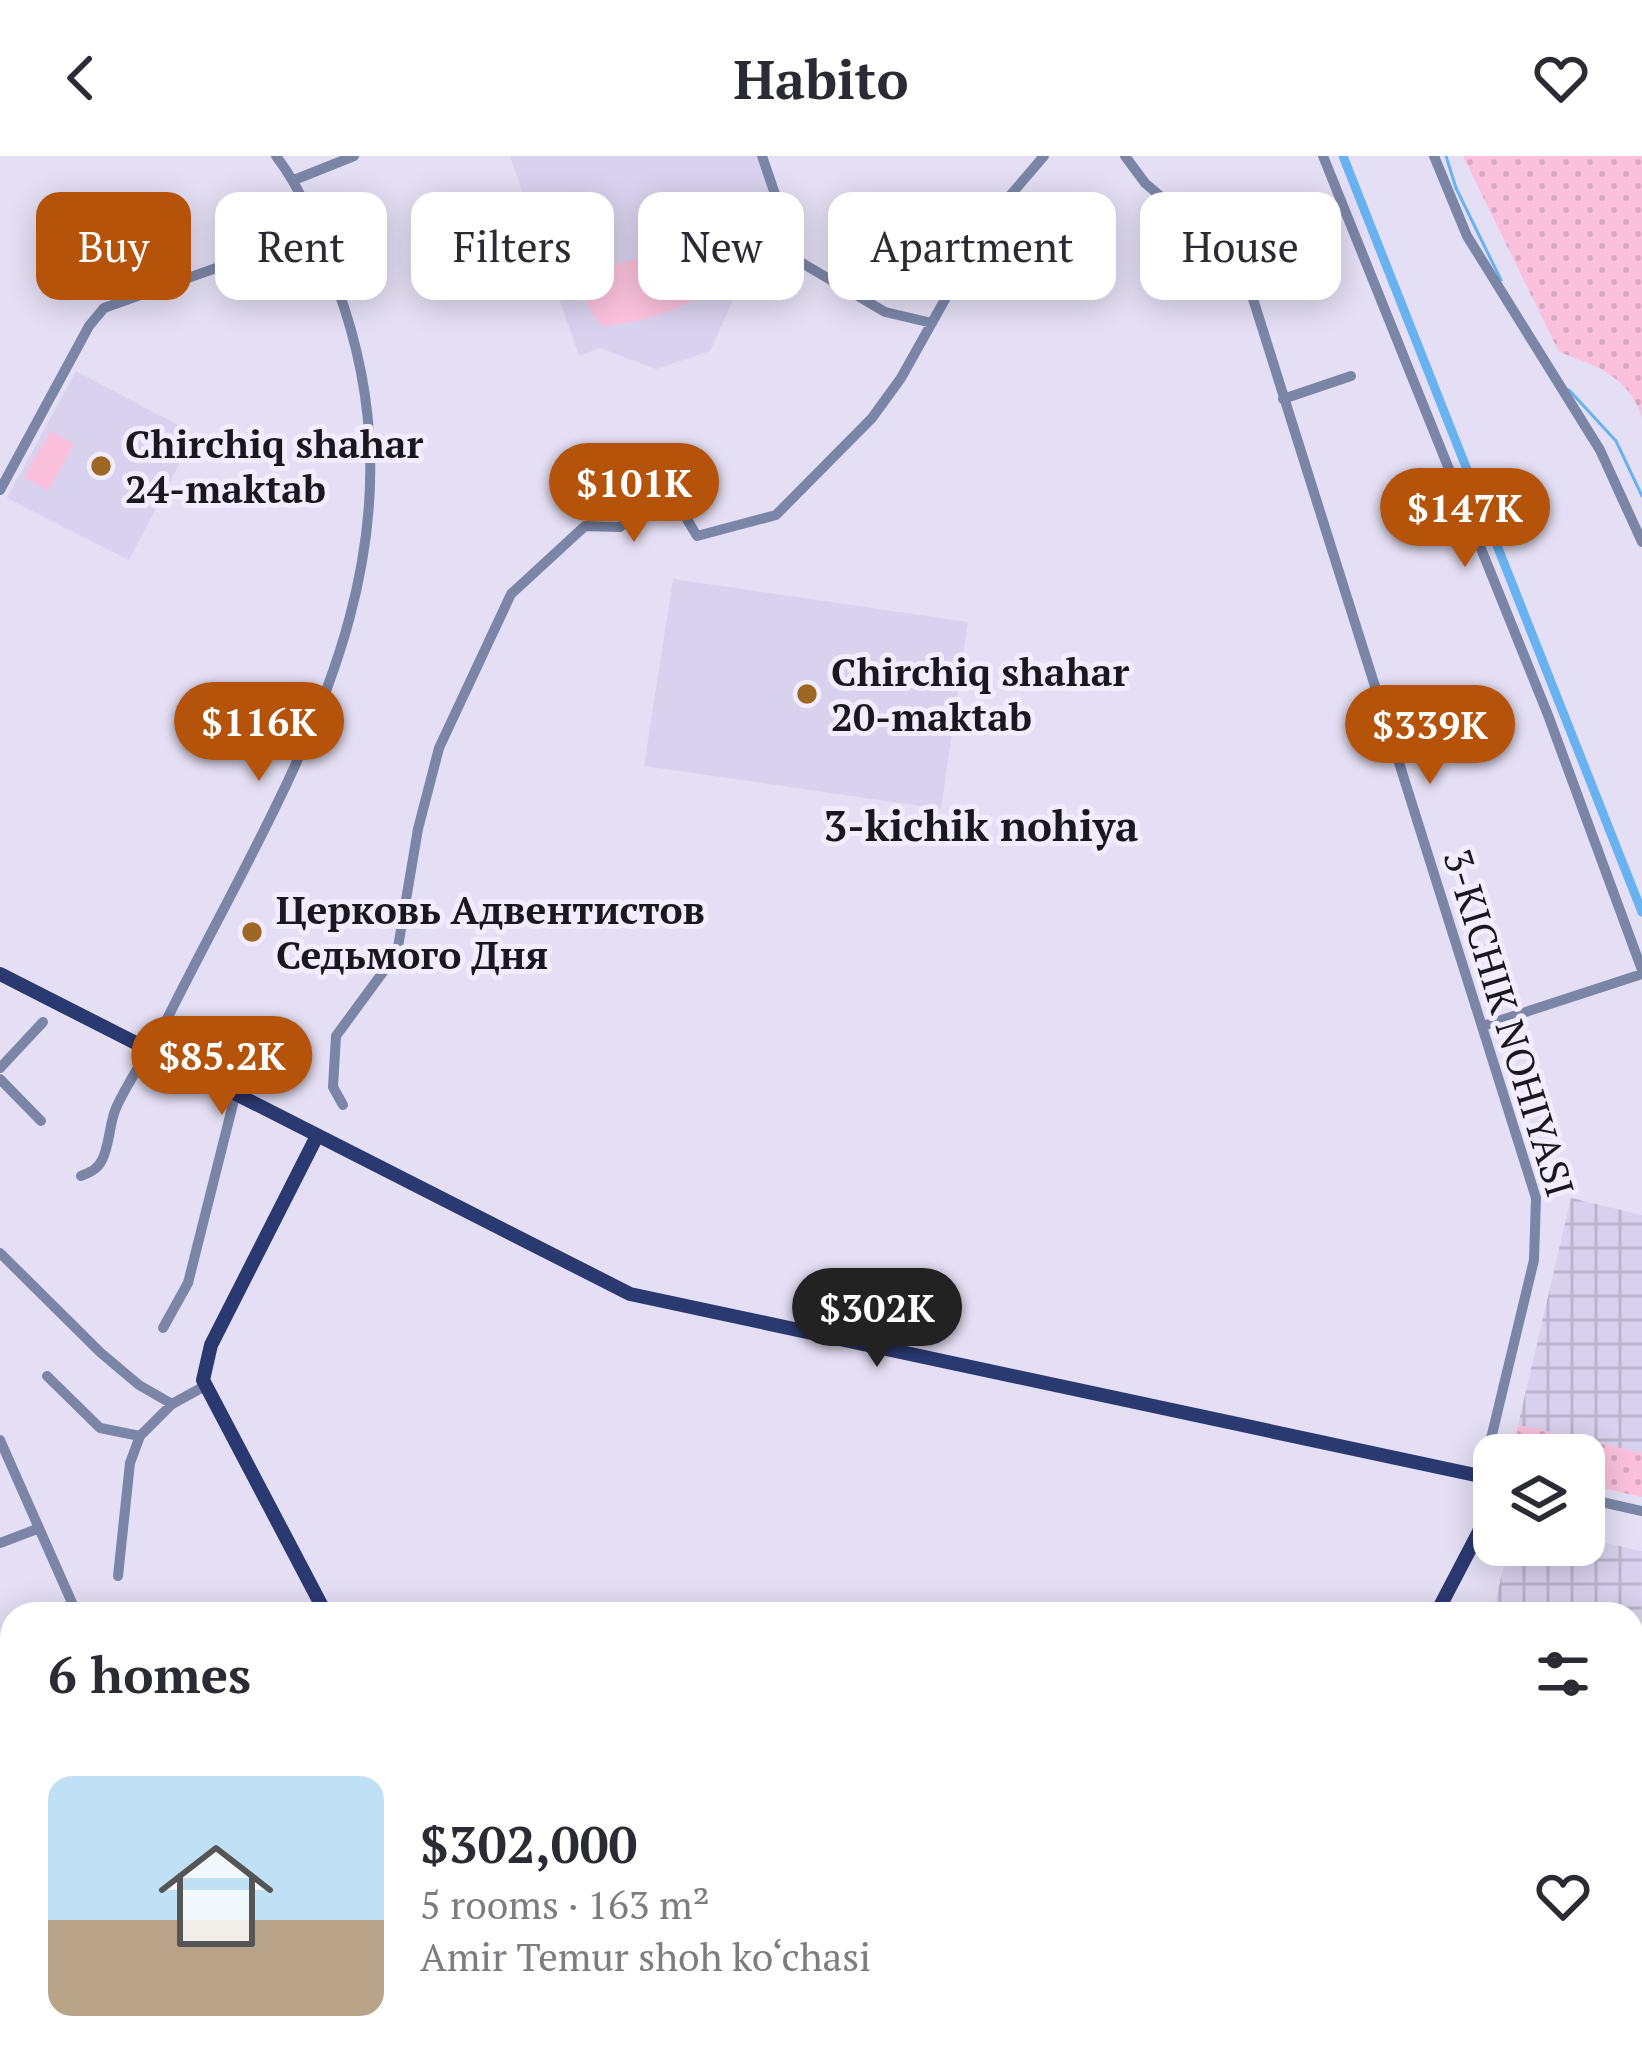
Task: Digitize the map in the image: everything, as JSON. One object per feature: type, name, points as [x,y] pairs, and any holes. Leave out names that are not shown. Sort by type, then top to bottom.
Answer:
[{"type":"main road","points":[[0,974],[630,1294],[1473,1474]]},
{"type":"main road","points":[[316,1138],[211,1345],[203,1388],[319,1602]]},
{"type":"main road","points":[[1442,1602],[1473,1543]]},
{"type":"street","points":[[276,156],[300,192]]},
{"type":"street","points":[[294,179],[354,156]]},
{"type":"street","points":[[762,156],[787,230],[780,250],[885,312],[932,323]]},
{"type":"street","points":[[343,1105],[333,1087],[336,1036],[397,953],[418,829],[439,748],[511,594],[585,526],[620,527],[667,486],[697,536],[776,515],[872,418],[990,219],[1044,156]]},
{"type":"street","name":"3-KICHIK NOHIYASI","points":[[1125,156],[1144,183],[1243,267],[1483,1026],[1538,1217],[1534,1260],[1497,1434]]},
{"type":"street","points":[[1323,156],[1548,715],[1642,972],[1483,1026]]},
{"type":"street","points":[[1435,156],[1468,236],[1600,450],[1642,542]]},
{"type":"street","points":[[0,490],[89,326],[104,308],[215,268]]},
{"type":"street","points":[[81,1176],[95,1171],[103,1159],[116,1109],[150,1053],[324,706],[359,579],[369,513],[369,407],[356,340],[342,300]]},
{"type":"street","points":[[1283,400],[1351,376]]},
{"type":"street","points":[[0,1069],[43,1022]]},
{"type":"street","points":[[0,1079],[41,1121]]},
{"type":"street","points":[[163,1328],[188,1283],[235,1096]]},
{"type":"street","points":[[0,1253],[101,1353],[139,1385],[172,1404]]},
{"type":"street","points":[[47,1376],[100,1428],[140,1436]]},
{"type":"street","points":[[118,1576],[130,1463],[140,1436],[172,1404],[203,1388]]},
{"type":"street","points":[[0,1440],[71,1602]]},
{"type":"street","points":[[1605,1503],[1642,1511]]},
{"type":"street","points":[[0,1543],[37,1528]]},
{"type":"shaded area","points":[[510,156],[764,156],[777,192],[638,192],[638,300],[733,300],[710,351],[656,369],[600,348],[579,356],[560,300],[614,300],[614,192],[522,192]]},
{"type":"shaded area","points":[[1463,156],[1642,156],[1642,417],[1620,382],[1559,352]]},
{"type":"shaded area","points":[[638,258],[638,300],[692,300],[637,321],[604,326],[587,300],[614,300],[614,266]]},
{"type":"shaded area","name":"Chirchiq shahar 24-maktab","points":[[76,371],[195,434],[129,560],[7,498]]},
{"type":"shaded area","points":[[50,431],[74,444],[48,491],[24,477]]},
{"type":"shaded area","name":"Chirchiq shahar 20-maktab","points":[[673,579],[968,622],[941,809],[644,766]]},
{"type":"shaded area","points":[[1571,1198],[1642,1215],[1642,1453],[1605,1445],[1605,1434],[1558,1434],[1518,1425]]},
{"type":"shaded area","points":[[1518,1425],[1558,1434],[1517,1434]]},
{"type":"shaded area","points":[[1605,1445],[1642,1453],[1642,1497],[1605,1489]]},
{"type":"shaded area","points":[[1605,1543],[1642,1551],[1642,1602],[1495,1602],[1504,1566],[1605,1566]]},
{"type":"waterway","points":[[1343,156],[1642,912]]},
{"type":"waterway","points":[[1446,156],[1456,188],[1501,280]]},
{"type":"waterway","points":[[1569,390],[1616,441],[1642,496]]},
{"type":"place","name":"Chirchiq shahar 24-maktab","points":[[101,466]]},
{"type":"place","name":"Chirchiq shahar 20-maktab","points":[[807,694]]},
{"type":"place","name":"Церковь Адвентистов Седьмого Дня","points":[[252,932]]},
{"type":"district","name":"3-kichik nohiya","points":[[981,826]]}]
